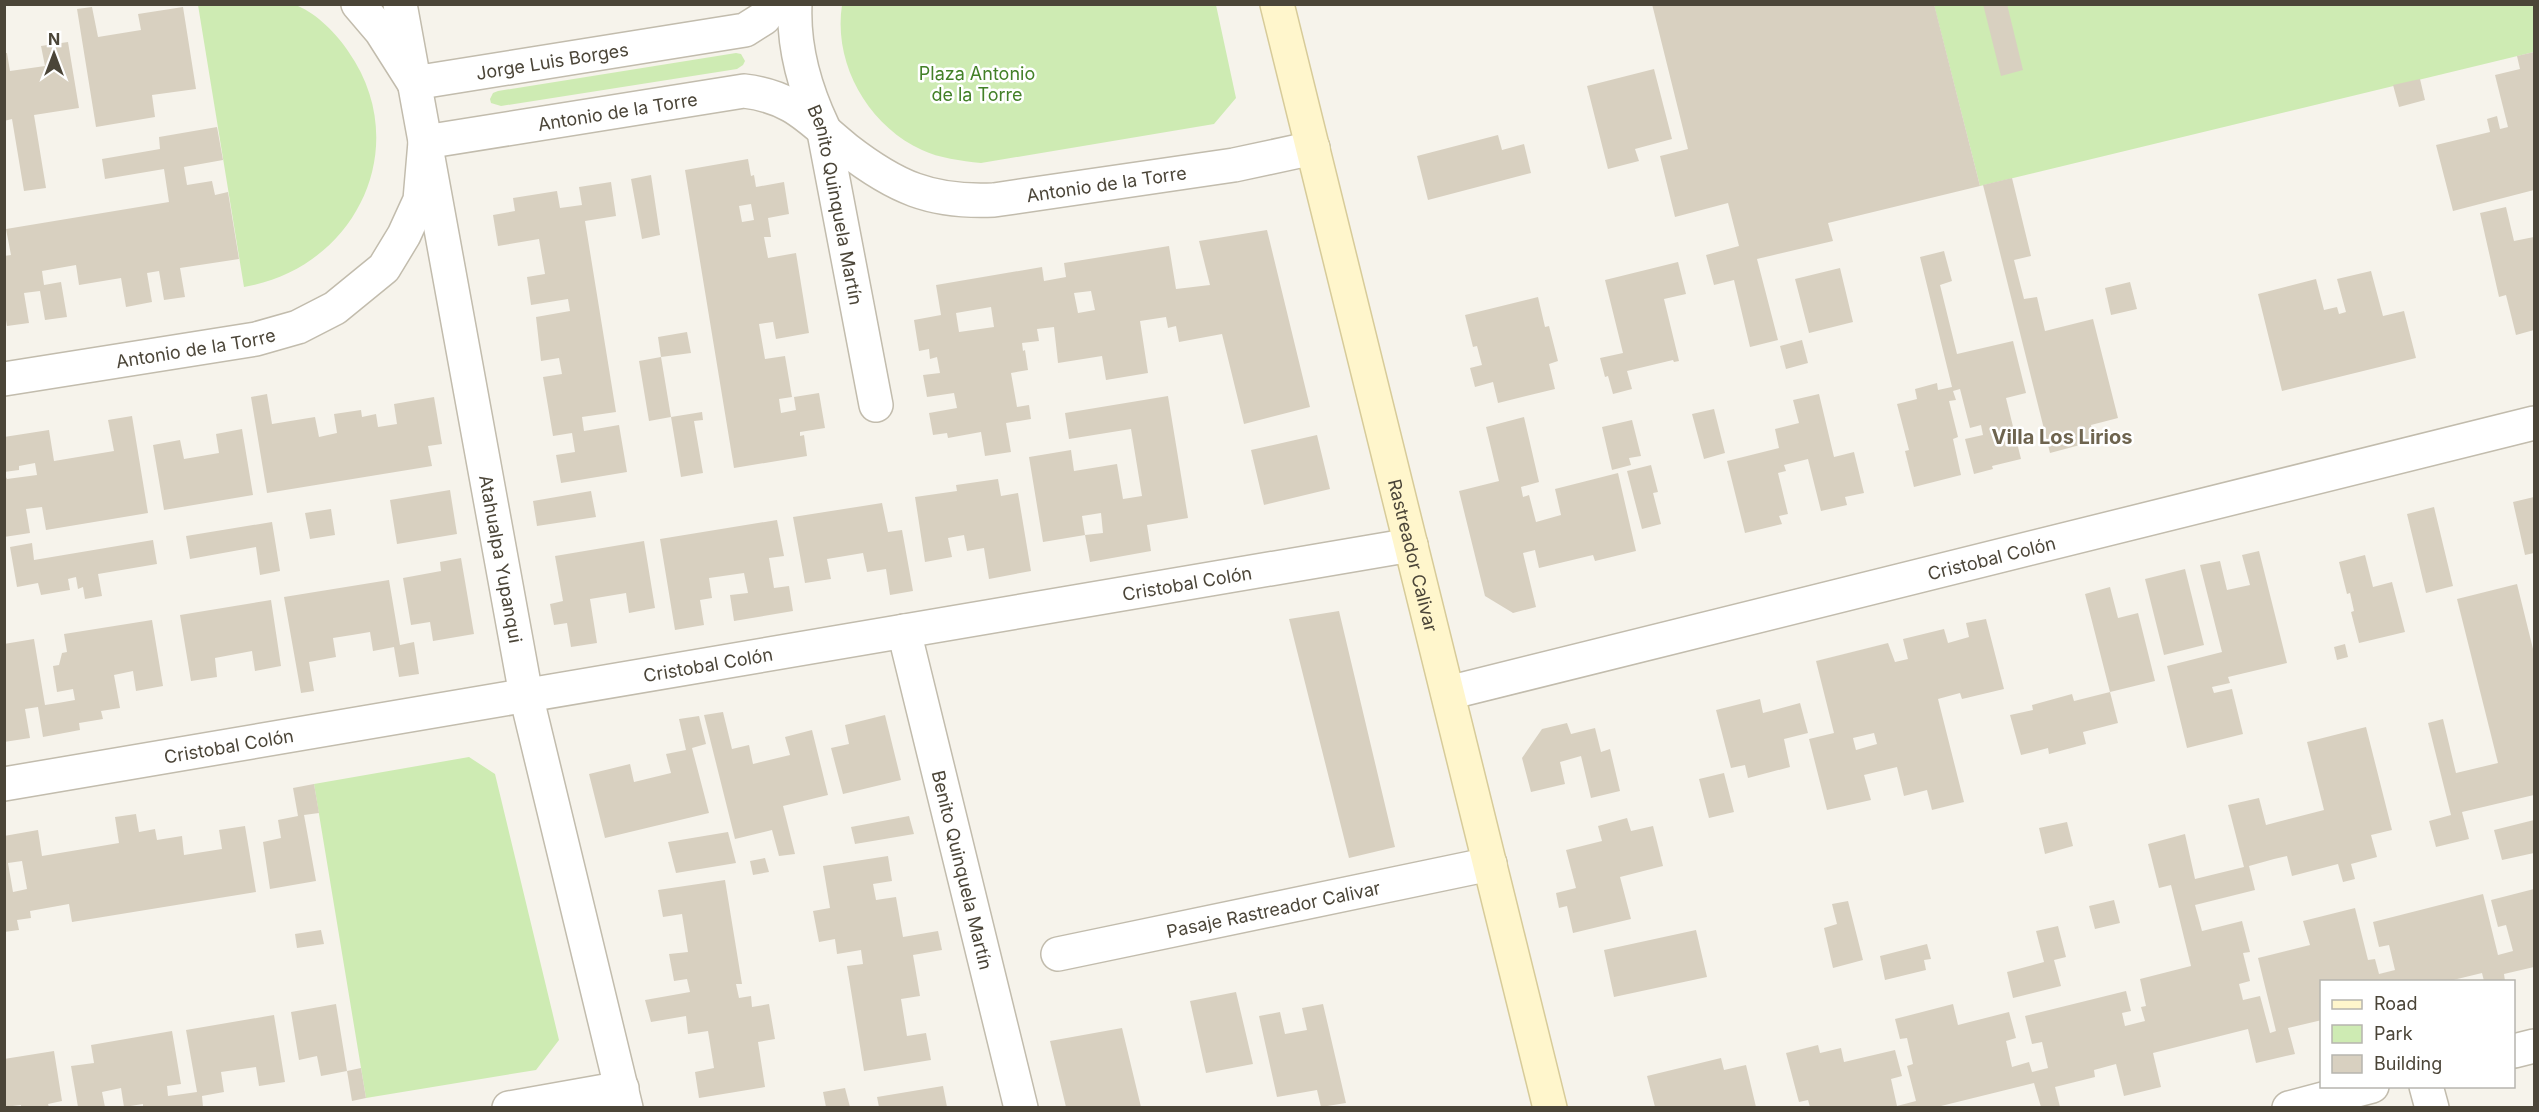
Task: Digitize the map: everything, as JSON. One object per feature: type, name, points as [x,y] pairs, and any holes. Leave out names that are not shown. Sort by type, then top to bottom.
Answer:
[{"type":"main road","name":"Rastreador Calivar","points":[[1277,4],[1550,1107]]},
{"type":"street","points":[[358,4],[381,31],[414,83]]},
{"type":"street","name":"Atahualpa Yupanqui","points":[[400,4],[526,695],[624,1098]]},
{"type":"street","name":"Jorge Luis Borges","points":[[414,83],[745,30],[764,18],[775,4]]},
{"type":"street","name":"Benito Quinquela Martín","points":[[795,4],[796,44],[812,103],[823,127],[876,405]]},
{"type":"street","name":"Antonio de la Torre","points":[[4,379],[256,339],[298,327],[334,308],[384,268],[404,235],[420,200],[425,142],[744,91],[766,94],[807,114],[871,167],[897,183],[929,195],[962,201],[994,200],[1234,165],[1313,148]]},
{"type":"street","name":"Cristobal Colón","points":[[1448,693],[2535,423]]},
{"type":"street","name":"Cristobal Colón","points":[[4,784],[1411,545]]},
{"type":"street","name":"Benito Quinquela Martín","points":[[904,631],[1021,1107]]},
{"type":"street","name":"Pasaje Rastreador Calivar","points":[[1058,954],[1490,864]]},
{"type":"street","points":[[2515,1051],[2535,1046]]},
{"type":"street","points":[[2289,1107],[2364,1088]]},
{"type":"street","points":[[2427,1088],[2432,1107]]},
{"type":"street","points":[[509,1107],[624,1098]]},
{"type":"green space","points":[[291,4],[312,14],[332,31],[348,51],[367,88],[376,125],[374,162],[363,198],[344,229],[317,255],[283,275],[244,287],[198,5]]},
{"type":"green space","name":"Plaza Antonio de la Torre","points":[[842,5],[1216,5],[1236,98],[1214,124],[981,163],[943,157],[922,150],[885,125],[858,90],[843,49]]},
{"type":"green space","points":[[1934,5],[2534,5],[2534,52],[1980,186]]},
{"type":"green space","points":[[741,54],[745,61],[737,69],[501,106],[491,103],[490,99],[493,93],[498,91]]},
{"type":"green space","points":[[469,757],[495,774],[559,1040],[536,1070],[366,1098],[314,784]]},
{"type":"building","points":[[1652,4],[1934,4],[1980,186],[1828,223],[1833,241],[1757,259],[1778,340],[1750,347],[1734,280],[1714,285],[1706,255],[1739,246],[1728,203],[1675,217],[1660,156],[1688,149]]},
{"type":"building","points":[[1983,4],[2007,4],[2023,70],[2001,76]]},
{"type":"building","points":[[92,7],[98,37],[141,30],[138,14],[183,7],[196,89],[152,95],[155,117],[96,127],[77,9]]},
{"type":"building","points":[[68,42],[79,108],[34,115],[46,188],[24,191],[12,119],[4,121],[4,53],[7,53],[10,71],[45,66],[41,46]]},
{"type":"building","points":[[2534,52],[2534,190],[2453,211],[2436,145],[2490,132],[2487,119],[2497,116],[2500,129],[2508,127],[2495,75],[2520,69],[2517,56]]},
{"type":"building","points":[[1654,69],[1672,139],[1635,149],[1639,161],[1608,169],[1587,86]]},
{"type":"building","points":[[2420,79],[2425,100],[2399,107],[2393,85]]},
{"type":"building","points":[[217,127],[223,160],[184,167],[187,185],[212,181],[215,195],[228,192],[239,259],[180,268],[185,297],[164,300],[159,271],[147,273],[152,302],[126,307],[121,278],[79,285],[76,265],[42,271],[44,285],[61,282],[67,317],[45,320],[40,291],[24,293],[29,323],[7,326],[4,308],[4,256],[11,255],[6,229],[169,202],[164,169],[105,179],[102,159],[160,149],[159,137]]},
{"type":"building","points":[[1498,135],[1502,150],[1524,144],[1531,173],[1428,200],[1417,156]]},
{"type":"building","points":[[748,159],[756,187],[784,182],[789,214],[768,218],[771,237],[764,237],[768,258],[796,253],[809,333],[776,339],[773,322],[759,324],[765,359],[785,356],[792,397],[779,399],[781,413],[796,410],[794,397],[819,393],[825,428],[800,432],[800,436],[804,435],[807,456],[734,468],[685,170]],"holes":[[[751,204],[754,220],[742,222],[739,206]]]},
{"type":"building","points":[[651,175],[660,235],[642,239],[631,179]]},
{"type":"building","points":[[2012,178],[2031,256],[2014,260],[2024,299],[2037,297],[2045,331],[2093,319],[2118,418],[2091,425],[2095,441],[2050,453],[1983,185]]},
{"type":"building","points":[[611,182],[616,216],[585,221],[616,412],[582,417],[584,431],[619,425],[627,472],[561,483],[556,455],[575,452],[572,433],[553,436],[543,377],[562,374],[559,358],[541,361],[536,317],[570,311],[568,299],[531,305],[527,277],[545,274],[539,239],[498,246],[493,215],[515,211],[513,198],[557,191],[560,208],[582,205],[579,187]]},
{"type":"building","points":[[2506,207],[2514,241],[2534,237],[2534,330],[2516,335],[2506,295],[2499,297],[2480,213]]},
{"type":"building","points":[[1267,230],[1310,407],[1244,424],[1222,334],[1179,342],[1176,326],[1168,328],[1166,317],[1140,321],[1148,373],[1106,380],[1102,356],[1058,363],[1054,327],[1037,329],[1039,341],[1022,343],[1028,370],[1011,373],[1017,407],[1029,405],[1031,419],[1006,423],[1011,452],[985,456],[981,432],[948,438],[947,433],[933,435],[929,413],[957,408],[954,393],[927,397],[923,375],[940,373],[937,357],[930,359],[929,349],[919,351],[914,320],[941,315],[936,285],[1042,267],[1044,281],[1066,277],[1064,263],[1169,246],[1176,289],[1210,285],[1199,241]],"holes":[[[1091,291],[1095,310],[1078,313],[1074,293]],[[991,307],[994,327],[959,332],[956,313]]]},
{"type":"building","points":[[1944,251],[1952,281],[1940,285],[1957,354],[2013,341],[2026,393],[2006,398],[2021,459],[1992,466],[1993,469],[1974,474],[1965,439],[1983,435],[1981,425],[1970,428],[1960,389],[1953,391],[1956,400],[1949,401],[1958,437],[1953,439],[1961,475],[1914,487],[1905,451],[1909,450],[1897,404],[1917,399],[1915,389],[1937,383],[1938,390],[1952,387],[1920,257]]},
{"type":"building","points":[[1678,262],[1686,294],[1664,299],[1679,361],[1674,362],[1673,360],[1627,371],[1632,389],[1613,394],[1600,358],[1623,353],[1605,280]]},
{"type":"building","points":[[1840,268],[1853,322],[1809,333],[1795,279]]},
{"type":"building","points":[[2371,271],[2383,316],[2404,311],[2416,358],[2282,391],[2258,294],[2316,279],[2324,310],[2337,307],[2339,314],[2346,312],[2337,279]]},
{"type":"building","points":[[2130,282],[2137,309],[2111,315],[2105,288]]},
{"type":"building","points":[[1538,297],[1545,327],[1549,326],[1558,361],[1549,364],[1555,389],[1498,403],[1493,382],[1475,387],[1470,368],[1482,365],[1477,346],[1473,347],[1465,315]]},
{"type":"building","points":[[687,332],[691,353],[661,357],[658,337]]},
{"type":"building","points":[[1802,340],[1808,363],[1786,369],[1780,346]]},
{"type":"building","points":[[661,357],[671,417],[649,421],[639,361]]},
{"type":"building","points":[[267,394],[272,424],[315,417],[319,437],[337,433],[334,414],[361,410],[362,417],[376,414],[378,427],[397,424],[394,404],[434,397],[442,444],[428,446],[432,466],[267,493],[251,397]]},
{"type":"building","points":[[1819,394],[1834,457],[1854,452],[1864,493],[1845,497],[1847,505],[1821,511],[1808,459],[1784,465],[1786,471],[1778,473],[1788,514],[1779,516],[1782,524],[1745,533],[1727,461],[1779,448],[1775,429],[1799,423],[1793,400]]},
{"type":"building","points":[[1168,396],[1188,518],[1147,525],[1151,551],[1090,562],[1085,535],[1043,542],[1029,457],[1071,450],[1074,471],[1117,464],[1123,499],[1142,496],[1131,429],[1069,439],[1065,413]],"holes":[[[1101,513],[1103,533],[1085,535],[1082,516]]]},
{"type":"building","points":[[1714,409],[1725,453],[1704,459],[1692,414]]},
{"type":"building","points":[[702,412],[703,420],[694,421],[703,473],[681,477],[671,417]]},
{"type":"building","points":[[132,416],[148,513],[46,530],[42,507],[26,509],[30,533],[4,537],[4,473],[7,479],[37,475],[35,463],[19,466],[19,470],[4,472],[4,437],[49,430],[54,461],[114,451],[108,420]]},
{"type":"building","points":[[1524,417],[1539,482],[1521,487],[1523,497],[1529,495],[1536,522],[1561,515],[1555,489],[1618,473],[1636,551],[1595,561],[1593,555],[1539,568],[1535,550],[1523,553],[1536,607],[1513,613],[1485,596],[1459,491],[1499,481],[1486,427]]},
{"type":"building","points":[[1632,420],[1641,456],[1629,458],[1631,465],[1612,470],[1602,427]]},
{"type":"building","points":[[242,429],[253,495],[164,510],[153,445],[180,440],[184,459],[219,453],[216,434]]},
{"type":"building","points":[[1317,435],[1330,489],[1264,505],[1251,450]]},
{"type":"building","points":[[1651,465],[1658,492],[1653,493],[1661,524],[1642,529],[1627,471]]},
{"type":"building","points":[[998,479],[1001,496],[1018,493],[1031,571],[989,579],[984,548],[967,551],[964,535],[948,538],[952,557],[925,562],[915,497],[957,491],[956,485]]},
{"type":"building","points":[[450,490],[457,534],[397,544],[390,500]]},
{"type":"building","points":[[591,491],[596,517],[537,526],[533,501]]},
{"type":"building","points":[[2534,497],[2534,553],[2525,555],[2513,502]]},
{"type":"building","points":[[882,503],[888,532],[902,530],[913,591],[890,595],[886,569],[867,572],[863,553],[827,559],[831,579],[805,583],[793,517]]},
{"type":"building","points":[[2434,507],[2453,586],[2426,593],[2407,514]]},
{"type":"building","points":[[331,509],[335,535],[310,539],[305,513]]},
{"type":"building","points":[[777,520],[784,556],[769,558],[774,588],[789,586],[793,611],[734,621],[730,595],[748,593],[744,573],[709,578],[712,598],[700,600],[704,625],[675,630],[660,539]]},
{"type":"building","points":[[272,522],[280,571],[260,575],[256,547],[190,559],[186,536]]},
{"type":"building","points":[[153,540],[157,564],[98,574],[102,596],[85,599],[83,587],[78,589],[76,577],[68,579],[70,590],[41,595],[38,583],[17,587],[10,547],[32,543],[34,560]]},
{"type":"building","points":[[644,541],[655,608],[629,613],[626,593],[590,599],[597,643],[571,647],[567,623],[554,625],[550,604],[563,601],[555,556]]},
{"type":"building","points":[[2259,551],[2287,663],[2228,677],[2230,683],[2212,687],[2214,693],[2232,689],[2243,734],[2187,748],[2167,666],[2222,652],[2200,565],[2220,561],[2227,590],[2250,585],[2242,555]]},
{"type":"building","points":[[2365,555],[2373,587],[2392,582],[2405,632],[2359,643],[2351,612],[2354,611],[2350,593],[2347,594],[2339,562]]},
{"type":"building","points":[[461,558],[474,634],[433,641],[430,622],[411,625],[403,578],[441,571],[440,562]]},
{"type":"building","points":[[2185,569],[2204,645],[2164,655],[2145,579]]},
{"type":"building","points":[[389,580],[400,645],[414,642],[419,674],[399,677],[394,647],[373,651],[370,632],[333,638],[336,657],[309,662],[314,691],[301,693],[284,597]]},
{"type":"building","points":[[2517,584],[2534,653],[2534,795],[2462,812],[2469,839],[2436,847],[2429,821],[2451,815],[2428,723],[2443,719],[2456,773],[2498,763],[2457,599]]},
{"type":"building","points":[[2110,587],[2118,618],[2138,613],[2155,681],[2110,692],[2085,594]]},
{"type":"building","points":[[271,600],[281,666],[255,671],[252,651],[215,658],[217,677],[191,681],[180,615]]},
{"type":"building","points":[[1339,611],[1395,847],[1349,858],[1289,619]]},
{"type":"building","points":[[1986,619],[2004,689],[1962,699],[1960,693],[1938,699],[1964,802],[1932,810],[1927,790],[1904,796],[1897,767],[1864,775],[1871,800],[1827,810],[1809,739],[1834,733],[1816,661],[1888,643],[1895,662],[1908,659],[1903,639],[1944,629],[1948,643],[1969,637],[1966,623]],"holes":[[[1874,733],[1877,744],[1856,750],[1853,738]]]},
{"type":"building","points":[[152,620],[163,686],[136,691],[133,671],[114,675],[120,708],[101,711],[103,719],[79,723],[80,730],[43,737],[38,707],[25,709],[30,738],[4,742],[4,644],[34,639],[45,705],[58,703],[75,700],[73,689],[57,692],[53,666],[59,665],[62,653],[67,652],[64,634]]},
{"type":"building","points":[[2345,644],[2348,657],[2337,660],[2334,647]]},
{"type":"building","points":[[2110,692],[2118,723],[2083,732],[2086,744],[2049,754],[2048,748],[2021,755],[2010,715],[2033,710],[2032,705],[2072,694],[2074,701]]},
{"type":"building","points":[[1760,699],[1763,713],[1800,703],[1808,733],[1784,739],[1790,767],[1748,778],[1745,765],[1731,768],[1716,710]]},
{"type":"building","points":[[723,712],[732,749],[749,745],[753,764],[790,755],[785,737],[812,730],[828,795],[783,806],[795,854],[779,856],[772,830],[735,839],[704,715]]},
{"type":"building","points":[[885,715],[901,780],[843,794],[831,748],[849,744],[845,725]]},
{"type":"building","points":[[699,716],[706,744],[692,748],[709,813],[605,838],[589,774],[630,764],[634,782],[671,773],[666,754],[686,750],[679,719]]},
{"type":"building","points":[[1567,723],[1571,734],[1595,728],[1601,752],[1610,749],[1620,791],[1591,798],[1581,756],[1560,762],[1565,784],[1531,792],[1522,758],[1542,729]]},
{"type":"building","points":[[2366,727],[2392,830],[2371,835],[2377,857],[2351,864],[2355,879],[2343,882],[2338,864],[2292,876],[2287,856],[2249,866],[2255,890],[2195,905],[2202,931],[2242,921],[2250,952],[2243,953],[2250,981],[2239,984],[2243,1000],[2260,996],[2270,1033],[2276,1031],[2258,958],[2310,945],[2303,921],[2355,908],[2368,960],[2375,959],[2379,974],[2395,970],[2389,945],[2379,947],[2373,922],[2483,894],[2498,955],[2513,951],[2506,925],[2498,927],[2491,900],[2534,889],[2534,967],[2504,974],[2505,980],[2484,980],[2482,973],[2453,980],[2320,980],[2320,1020],[2288,1028],[2295,1054],[2256,1063],[2248,1029],[2153,1053],[2161,1087],[2124,1096],[2116,1064],[2094,1070],[2095,1077],[2055,1087],[2060,1107],[2041,1107],[2034,1083],[1937,1107],[1810,1107],[1808,1100],[1799,1102],[1786,1053],[1818,1045],[1820,1053],[1841,1048],[1844,1062],[1895,1050],[1902,1076],[1891,1079],[1897,1106],[1916,1101],[1907,1066],[1913,1064],[1907,1038],[1900,1039],[1895,1019],[1953,1004],[1958,1025],[2009,1012],[2016,1038],[2006,1041],[2012,1067],[2029,1062],[2032,1072],[2048,1068],[2042,1042],[2032,1044],[2025,1016],[2126,991],[2131,1011],[2122,1013],[2125,1026],[2145,1021],[2141,1007],[2146,1006],[2140,979],[2191,966],[2171,885],[2159,888],[2148,844],[2185,834],[2195,879],[2244,867],[2228,805],[2259,798],[2266,825],[2324,810],[2307,742]]},
{"type":"building","points":[[1724,773],[1734,812],[1709,818],[1699,779]]},
{"type":"building","points":[[314,784],[319,813],[304,815],[316,881],[270,889],[263,842],[281,838],[278,820],[298,816],[293,788]]},
{"type":"building","points":[[136,814],[139,832],[155,829],[157,840],[182,836],[184,855],[222,849],[219,830],[245,826],[256,892],[72,922],[69,904],[30,911],[31,918],[17,920],[19,930],[4,932],[4,836],[38,830],[42,856],[119,843],[115,817]],"holes":[[[22,861],[27,889],[13,892],[8,863]]]},
{"type":"building","points":[[909,816],[914,834],[855,844],[851,827]]},
{"type":"building","points":[[1627,818],[1631,831],[1653,826],[1663,866],[1620,877],[1631,919],[1573,933],[1567,906],[1559,908],[1556,893],[1576,888],[1566,850],[1602,841],[1598,826]]},
{"type":"building","points":[[2534,820],[2534,853],[2502,860],[2494,830]]},
{"type":"building","points":[[2067,822],[2073,846],[2045,854],[2039,828]]},
{"type":"building","points":[[728,832],[736,863],[676,873],[668,842]]},
{"type":"building","points":[[888,856],[892,881],[873,884],[876,900],[896,897],[903,937],[938,931],[942,950],[913,955],[920,996],[901,999],[907,1036],[926,1033],[931,1060],[864,1071],[847,966],[863,964],[861,950],[837,954],[835,939],[819,942],[813,911],[830,908],[823,866]]},
{"type":"building","points":[[765,858],[769,872],[753,875],[750,861]]},
{"type":"building","points":[[725,880],[742,984],[736,984],[739,998],[751,996],[752,1007],[769,1004],[775,1039],[758,1042],[765,1087],[699,1098],[695,1072],[714,1068],[708,1031],[688,1034],[686,1016],[651,1022],[645,1000],[690,992],[687,979],[674,981],[669,954],[688,952],[682,914],[663,917],[658,890]]},
{"type":"building","points":[[2114,900],[2120,923],[2095,929],[2089,906]]},
{"type":"building","points":[[1848,901],[1863,960],[1833,968],[1824,928],[1837,924],[1832,904]]},
{"type":"building","points":[[2058,926],[2066,957],[2054,960],[2061,986],[2013,998],[2007,972],[2044,962],[2036,931]]},
{"type":"building","points":[[321,930],[324,944],[297,948],[295,934]]},
{"type":"building","points":[[1696,930],[1707,977],[1614,997],[1604,950]]},
{"type":"building","points":[[1927,944],[1931,959],[1924,960],[1926,970],[1885,980],[1880,956]]},
{"type":"building","points":[[1236,992],[1253,1064],[1206,1073],[1190,1001]]},
{"type":"building","points":[[336,1004],[347,1071],[321,1076],[317,1056],[299,1060],[291,1012]]},
{"type":"building","points":[[1323,1004],[1346,1103],[1321,1107],[1317,1090],[1277,1097],[1259,1016],[1280,1012],[1285,1034],[1307,1030],[1302,1008]]},
{"type":"building","points":[[274,1015],[285,1082],[259,1086],[256,1067],[221,1072],[224,1092],[202,1096],[203,1107],[143,1107],[143,1104],[124,1107],[121,1088],[102,1092],[105,1107],[78,1107],[71,1066],[94,1063],[91,1045],[172,1031],[181,1084],[167,1086],[168,1096],[197,1092],[186,1030]]},
{"type":"building","points":[[1122,1028],[1141,1107],[1066,1107],[1050,1041]]},
{"type":"building","points":[[54,1051],[62,1101],[48,1104],[49,1107],[21,1107],[21,1105],[4,1107],[4,1059]]},
{"type":"building","points":[[1721,1058],[1724,1070],[1746,1065],[1756,1107],[1655,1107],[1647,1076]]},
{"type":"building","points":[[361,1068],[366,1098],[352,1101],[347,1071]]},
{"type":"building","points":[[943,1086],[947,1107],[879,1107],[877,1097]]},
{"type":"building","points":[[845,1088],[850,1107],[826,1107],[823,1092]]},
{"type":"district","name":"Villa Los Lirios","points":[[2062,437]]}]
